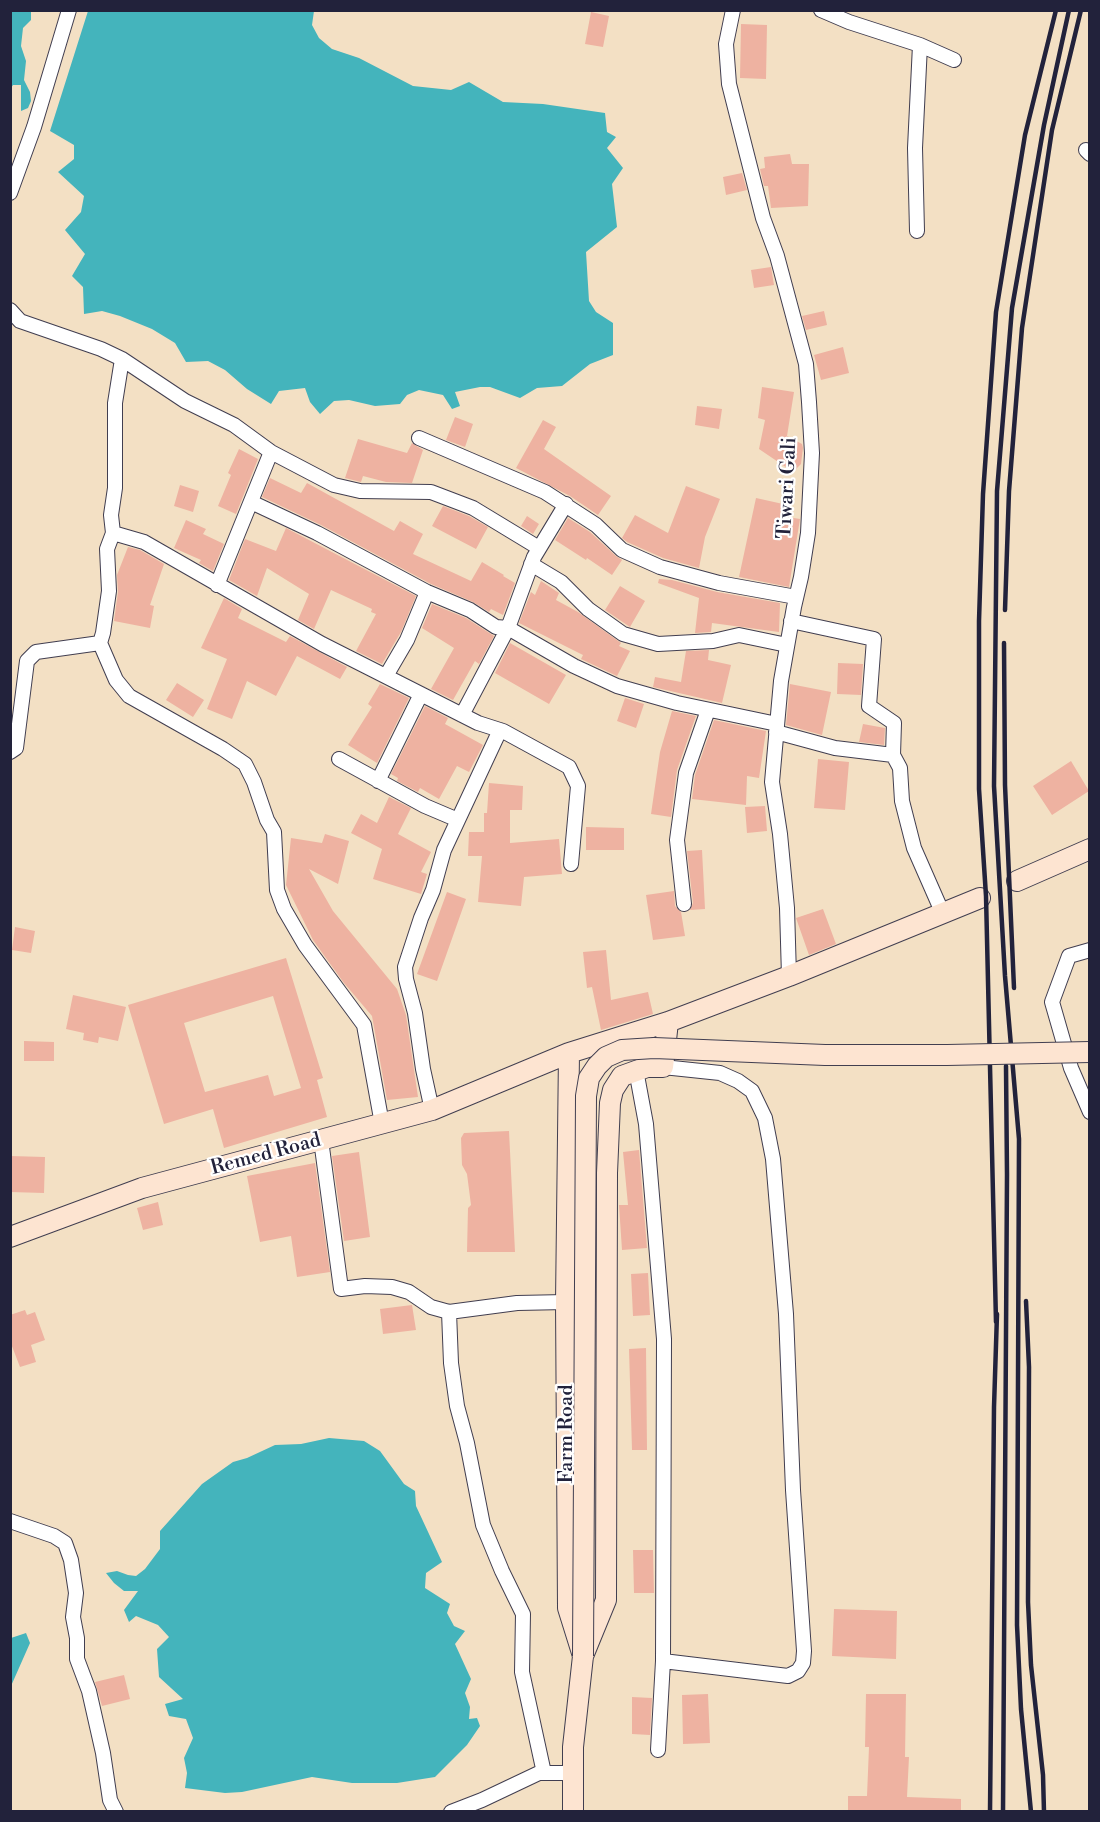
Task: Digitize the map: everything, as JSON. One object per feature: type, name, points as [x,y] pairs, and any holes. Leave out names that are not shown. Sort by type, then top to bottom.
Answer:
[{"type":"street","points":[[10,193],[34,127],[69,10]]},
{"type":"street","name":"Tiwari Gali","points":[[733,10],[726,44],[729,84],[806,364],[812,453],[811,499],[801,577],[787,645],[776,728],[772,782],[781,844],[789,976]]},
{"type":"street","points":[[821,10],[849,22],[920,45],[954,60]]},
{"type":"street","points":[[917,231],[915,148],[920,45]]},
{"type":"street","points":[[10,310],[20,321],[101,349],[122,359],[185,401],[234,425],[272,452],[334,485],[360,491],[431,492],[473,508],[539,548]]},
{"type":"street","points":[[122,359],[114,403],[115,489],[111,515],[113,533],[107,549],[109,591],[100,643],[116,681],[129,696],[224,749],[245,764],[274,832],[277,890],[284,909],[305,945],[364,1025],[382,1124]]},
{"type":"street","points":[[419,438],[545,492],[596,525],[621,550],[660,567],[719,583],[796,597]]},
{"type":"street","points":[[217,585],[272,452]]},
{"type":"street","points":[[251,501],[327,538],[427,592],[470,610],[496,627],[508,628],[573,666],[617,686],[776,728],[835,748],[893,755]]},
{"type":"street","points":[[462,715],[508,628],[531,564],[566,504]]},
{"type":"street","points":[[113,533],[144,542],[322,644],[478,723],[500,730],[543,751],[569,767],[578,786],[571,864]]},
{"type":"street","points":[[531,564],[561,582],[588,609],[624,634],[658,644],[713,641],[740,635],[787,645]]},
{"type":"street","points":[[386,676],[407,640],[427,592]]},
{"type":"street","points":[[791,621],[874,639],[869,705],[894,723],[893,755],[900,768],[902,801],[914,848],[943,914]]},
{"type":"street","points":[[10,752],[16,748],[27,661],[36,652],[100,643]]},
{"type":"street","points":[[378,781],[422,694]]},
{"type":"street","points":[[684,904],[677,840],[686,773],[708,710]]},
{"type":"street","points":[[432,1110],[405,967],[433,890],[444,850],[500,730]]},
{"type":"street","points":[[339,759],[425,806],[458,820]]},
{"type":"street","points":[[1017,881],[1089,849]]},
{"type":"street","name":"Remed Road","points":[[10,1237],[142,1188],[432,1110],[569,1053],[668,1023],[980,898]]},
{"type":"street","points":[[1089,950],[1069,956],[1052,1002],[1071,1068],[1089,1112]]},
{"type":"street","points":[[663,1067],[668,1023]]},
{"type":"street","points":[[583,1656],[586,1096],[589,1078],[597,1066],[606,1057],[622,1050],[654,1048],[825,1055],[1089,1052]]},
{"type":"street","name":"Farm Road","points":[[569,1053],[566,1302],[568,1608],[583,1656],[573,1747],[573,1812]]},
{"type":"street","points":[[583,1656],[606,1599],[607,1173],[610,1103],[616,1082],[622,1076],[636,1070],[663,1067],[720,1073],[738,1081],[752,1091],[765,1118],[773,1159],[786,1314],[793,1490],[804,1652],[803,1663],[798,1671],[788,1676],[663,1661]]},
{"type":"street","points":[[636,1070],[646,1124],[664,1340],[663,1661],[658,1750]]},
{"type":"street","points":[[321,1140],[341,1290],[365,1286],[392,1287],[409,1292],[431,1307],[449,1312],[518,1303],[566,1302]]},
{"type":"street","points":[[449,1312],[451,1363],[457,1406],[467,1443],[483,1525],[523,1614],[522,1672],[544,1773]]},
{"type":"street","points":[[10,1521],[54,1536],[64,1543],[71,1560],[76,1593],[73,1617],[77,1638],[77,1659],[89,1691],[103,1753],[110,1800],[116,1812]]},
{"type":"street","points":[[451,1812],[539,1773],[573,1773]]},
{"type":"water","points":[[11,10],[31,11],[31,20],[23,28],[21,46],[26,61],[24,80],[30,92],[31,101],[28,108],[21,111],[21,85],[13,85],[11,88]]},
{"type":"water","points":[[88,11],[314,11],[312,25],[319,38],[332,49],[359,58],[413,86],[451,90],[469,82],[503,102],[543,104],[605,113],[607,132],[616,137],[607,148],[623,168],[612,184],[617,227],[586,252],[589,301],[596,312],[613,323],[613,355],[590,364],[562,386],[537,388],[520,398],[490,387],[480,387],[455,392],[460,406],[452,409],[443,395],[419,390],[407,395],[400,404],[375,406],[349,400],[334,401],[320,414],[310,402],[305,388],[279,391],[271,404],[247,389],[225,370],[208,361],[186,362],[175,343],[152,329],[102,311],[84,314],[83,287],[72,276],[85,254],[65,230],[81,212],[84,196],[58,172],[74,159],[74,145],[50,131]]},
{"type":"water","points":[[329,1438],[364,1441],[380,1451],[404,1484],[415,1491],[416,1506],[442,1562],[426,1573],[425,1588],[450,1604],[447,1613],[454,1626],[465,1631],[455,1644],[471,1679],[465,1693],[470,1707],[469,1719],[477,1718],[480,1726],[467,1745],[435,1777],[397,1783],[352,1783],[312,1777],[242,1792],[225,1793],[185,1788],[187,1773],[184,1758],[193,1738],[186,1719],[169,1716],[165,1704],[183,1699],[159,1677],[157,1649],[169,1637],[158,1625],[136,1616],[129,1622],[124,1610],[138,1591],[124,1591],[106,1573],[117,1571],[136,1576],[145,1569],[160,1549],[160,1531],[202,1484],[233,1462],[275,1445],[301,1444]]},
{"type":"water","points":[[26,1633],[30,1643],[11,1686],[11,1638]]},
{"type":"building","points":[[591,12],[609,16],[603,47],[585,44]]},
{"type":"building","points":[[741,24],[767,25],[766,79],[740,78]]},
{"type":"building","points":[[790,154],[792,164],[809,164],[808,206],[771,208],[768,186],[764,186],[760,169],[765,168],[764,157]]},
{"type":"building","points":[[742,173],[747,190],[726,195],[723,177]]},
{"type":"building","points":[[771,267],[774,285],[754,288],[751,270]]},
{"type":"building","points":[[824,311],[827,325],[806,330],[802,316]]},
{"type":"building","points":[[843,347],[849,373],[821,380],[814,355]]},
{"type":"building","points":[[762,387],[794,392],[787,436],[802,444],[803,448],[801,464],[793,472],[759,449],[765,420],[758,418]]},
{"type":"building","points":[[697,406],[722,409],[719,429],[695,425]]},
{"type":"building","points":[[455,417],[473,424],[465,447],[446,440]]},
{"type":"building","points":[[543,420],[556,427],[544,449],[611,496],[598,515],[570,496],[516,468]]},
{"type":"building","points":[[358,439],[407,453],[412,443],[423,450],[412,483],[386,482],[363,476],[361,482],[345,478]]},
{"type":"building","points":[[239,449],[258,459],[236,514],[218,506],[231,475],[228,473]]},
{"type":"building","points":[[270,478],[301,493],[307,483],[394,531],[400,521],[423,534],[413,554],[471,581],[482,562],[515,583],[503,615],[491,609],[489,612],[473,602],[431,584],[321,525],[262,497]]},
{"type":"building","points":[[180,485],[199,491],[193,512],[174,506]]},
{"type":"building","points":[[686,486],[720,499],[705,537],[699,568],[663,558],[622,538],[635,515],[668,533]]},
{"type":"building","points":[[756,498],[783,504],[781,516],[800,519],[789,587],[739,577]]},
{"type":"building","points":[[443,506],[469,516],[488,527],[476,549],[432,526]]},
{"type":"building","points":[[527,516],[539,524],[533,534],[521,526]]},
{"type":"building","points":[[568,518],[590,532],[622,560],[612,575],[555,540]]},
{"type":"building","points":[[186,520],[206,529],[203,534],[224,544],[213,571],[199,563],[201,560],[174,548]]},
{"type":"building","points":[[286,528],[416,596],[401,632],[382,664],[356,651],[376,614],[371,612],[372,609],[331,590],[314,629],[298,620],[309,594],[267,568],[257,596],[229,580],[245,539],[276,551]]},
{"type":"building","points":[[128,547],[140,550],[164,564],[150,605],[154,606],[150,628],[114,621],[118,592],[117,575]]},
{"type":"building","points":[[659,579],[780,603],[779,632],[712,623],[711,632],[695,633],[699,598],[658,583]]},
{"type":"building","points":[[541,581],[559,593],[556,600],[578,612],[621,643],[619,646],[630,651],[617,676],[581,659],[583,655],[519,623],[531,592],[535,595]]},
{"type":"building","points":[[620,586],[645,601],[630,627],[605,610]]},
{"type":"building","points":[[224,598],[242,609],[238,618],[286,642],[290,636],[347,667],[340,679],[297,656],[276,696],[247,681],[232,719],[207,709],[227,659],[201,648]]},
{"type":"building","points":[[432,604],[466,618],[494,636],[479,664],[475,661],[453,700],[431,689],[454,648],[422,628]]},
{"type":"building","points":[[510,643],[566,675],[549,704],[495,673]]},
{"type":"building","points":[[709,650],[708,660],[731,665],[722,703],[653,687],[655,677],[681,682],[686,651]]},
{"type":"building","points":[[838,663],[863,664],[861,695],[837,694]]},
{"type":"building","points":[[177,683],[204,700],[193,717],[166,700]]},
{"type":"building","points":[[380,684],[409,698],[377,763],[348,745],[372,707],[368,704]]},
{"type":"building","points":[[790,684],[831,692],[822,735],[786,725]]},
{"type":"building","points":[[625,698],[644,704],[636,728],[617,721]]},
{"type":"building","points":[[425,706],[448,718],[445,724],[483,745],[469,772],[457,766],[439,799],[420,788],[418,792],[397,781],[398,778],[391,774]]},
{"type":"building","points":[[672,711],[696,716],[677,770],[671,817],[651,814],[660,752]]},
{"type":"building","points":[[714,720],[766,731],[759,778],[747,776],[746,805],[692,799],[695,775]]},
{"type":"building","points":[[863,724],[885,728],[884,745],[859,742]]},
{"type":"building","points":[[818,759],[849,762],[845,810],[814,808]]},
{"type":"building","points":[[1071,761],[1089,791],[1052,815],[1033,786]]},
{"type":"building","points":[[489,783],[523,786],[522,810],[510,810],[510,843],[559,839],[562,874],[524,877],[521,906],[478,902],[482,856],[468,856],[469,832],[484,832],[484,813],[487,813]]},
{"type":"building","points":[[389,797],[411,808],[398,834],[431,852],[421,872],[427,874],[421,894],[373,879],[382,849],[351,833],[361,814],[377,823]]},
{"type":"building","points":[[765,806],[767,831],[747,833],[745,807]]},
{"type":"building","points":[[586,827],[624,828],[624,850],[586,850]]},
{"type":"building","points":[[325,834],[349,841],[338,884],[309,869],[333,911],[397,989],[406,1015],[418,1097],[387,1100],[372,1016],[344,983],[313,940],[286,885],[291,838],[322,843]]},
{"type":"building","points":[[702,850],[705,909],[690,910],[693,903],[687,851]]},
{"type":"building","points":[[674,891],[675,906],[681,912],[685,936],[653,940],[646,895]]},
{"type":"building","points":[[447,892],[466,899],[437,981],[417,974]]},
{"type":"building","points":[[823,909],[836,944],[809,955],[796,918]]},
{"type":"building","points":[[15,927],[35,931],[31,953],[12,950]]},
{"type":"building","points":[[606,950],[611,1000],[648,992],[653,1014],[601,1030],[592,987],[587,988],[583,952]]},
{"type":"building","points":[[286,958],[323,1078],[317,1080],[327,1117],[224,1148],[213,1109],[164,1124],[128,1005]],"holes":[[[273,996],[301,1088],[274,1096],[268,1075],[205,1092],[184,1023]]]},
{"type":"building","points":[[73,995],[126,1007],[118,1041],[99,1037],[98,1043],[83,1040],[84,1033],[66,1029]]},
{"type":"building","points":[[24,1041],[54,1042],[54,1061],[24,1061]]},
{"type":"building","points":[[509,1131],[515,1252],[467,1252],[468,1208],[471,1205],[467,1174],[462,1165],[461,1138],[464,1133]]},
{"type":"building","points":[[639,1150],[647,1248],[622,1250],[619,1205],[628,1205],[623,1152]]},
{"type":"building","points":[[359,1152],[370,1237],[344,1241],[332,1156]]},
{"type":"building","points":[[10,1156],[45,1157],[44,1193],[10,1192]]},
{"type":"building","points":[[315,1163],[330,1272],[297,1277],[291,1236],[260,1242],[247,1176]]},
{"type":"building","points":[[158,1202],[163,1225],[143,1230],[137,1208]]},
{"type":"building","points":[[648,1273],[650,1315],[633,1316],[631,1274]]},
{"type":"building","points":[[412,1305],[416,1330],[383,1334],[380,1309]]},
{"type":"building","points":[[25,1310],[27,1315],[35,1312],[45,1340],[31,1345],[36,1362],[20,1367],[10,1341],[10,1315]]},
{"type":"building","points":[[646,1348],[647,1450],[632,1450],[629,1349]]},
{"type":"building","points":[[633,1550],[653,1550],[654,1593],[634,1593]]},
{"type":"building","points":[[834,1609],[897,1611],[896,1659],[832,1656]]},
{"type":"building","points":[[124,1675],[130,1699],[102,1706],[95,1682]]},
{"type":"building","points":[[708,1694],[710,1743],[683,1744],[682,1695]]},
{"type":"building","points":[[866,1694],[906,1694],[905,1757],[909,1757],[907,1797],[961,1799],[961,1812],[848,1812],[848,1796],[867,1796],[869,1747],[865,1747]]},
{"type":"building","points":[[632,1697],[652,1698],[650,1735],[632,1734]]},
{"type":"railway","points":[[996,1322],[986,896],[979,789],[979,621],[983,494],[996,312],[1025,135],[1056,10]]},
{"type":"railway","points":[[1031,1812],[1021,1709],[1017,1625],[1019,1139],[1005,976],[994,786],[997,491],[1012,308],[1044,125],[1069,10]]},
{"type":"railway","points":[[1005,610],[1009,491],[1022,328],[1052,130],[1081,10]]},
{"type":"railway","points":[[1004,643],[1005,785],[1014,988]]},
{"type":"railway","points":[[1003,1812],[1006,1066]]},
{"type":"railway","points":[[1026,1301],[1029,1367],[1028,1602],[1031,1665],[1043,1775],[1044,1812]]},
{"type":"railway","points":[[990,1812],[997,1314]]}]
